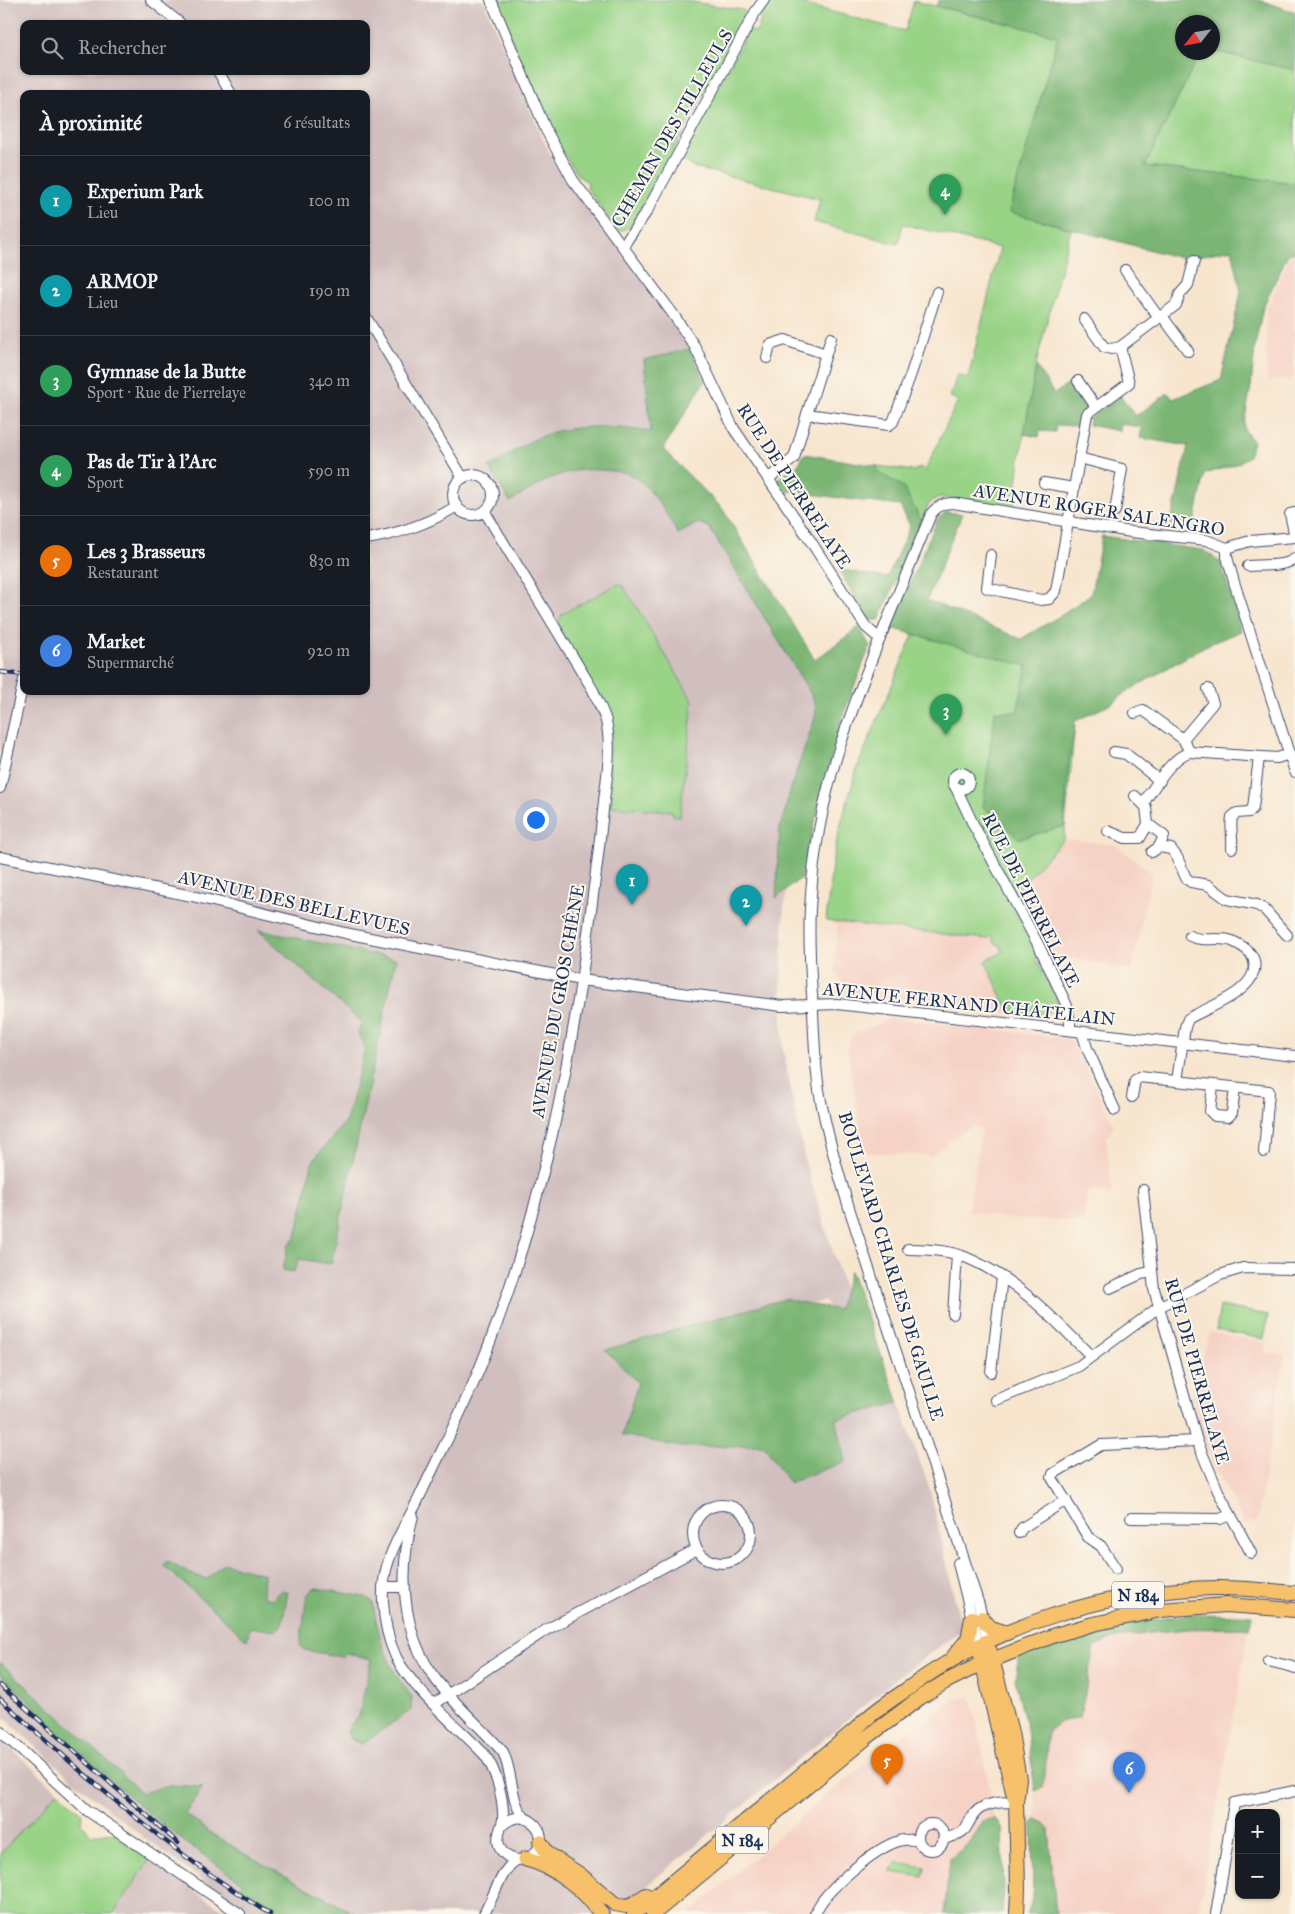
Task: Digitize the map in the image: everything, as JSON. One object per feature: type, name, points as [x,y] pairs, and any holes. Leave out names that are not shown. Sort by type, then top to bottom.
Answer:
[{"type":"highway","points":[[521,1859],[541,1864],[577,1886],[601,1914]]},
{"type":"main road","name":"N 184","points":[[634,1914],[855,1730],[864,1720],[918,1681],[984,1641],[1048,1618],[1107,1602],[1155,1593],[1220,1588],[1295,1594]]},
{"type":"main road","name":"N 184","points":[[984,1641],[1013,1651],[1055,1635],[1093,1624],[1161,1610],[1226,1605],[1295,1610]]},
{"type":"main road","points":[[946,1664],[959,1652],[968,1639],[1006,1641],[1032,1632],[1048,1618]]},
{"type":"main road","points":[[984,1641],[992,1628],[1007,1633]]},
{"type":"main road","name":"N 184","points":[[653,1914],[873,1732],[945,1682],[984,1641]]},
{"type":"main road","name":"BOULEVARD CHARLES DE GAULLE","points":[[984,1641],[1011,1732],[1019,1779],[1016,1802],[1017,1914]]},
{"type":"main road","name":"BOULEVARD CHARLES DE GAULLE","points":[[984,1641],[993,1706],[1016,1802]]},
{"type":"main road","points":[[1001,1694],[1003,1686],[1002,1667],[1013,1651]]},
{"type":"main road","name":"N 184","points":[[945,1682],[967,1679],[977,1681],[983,1686],[993,1706]]},
{"type":"main road","points":[[669,1914],[683,1899],[739,1855],[750,1842],[808,1794],[810,1783]]},
{"type":"main road","points":[[540,1842],[548,1854],[578,1874],[614,1904],[626,1906],[647,1895],[659,1893]]},
{"type":"street","points":[[151,0],[176,20]]},
{"type":"street","name":"RUE DE PIERRELAYE","points":[[492,0],[546,130],[573,180],[674,314],[695,347],[734,429],[806,534],[866,627],[880,639]]},
{"type":"street","name":"CHEMIN DES TILLEULS","points":[[623,246],[647,211],[764,0]]},
{"type":"street","points":[[220,75],[229,90]]},
{"type":"street","points":[[1084,320],[1104,347],[1111,349],[1120,347],[1176,305],[1180,294],[1188,285],[1194,260]]},
{"type":"street","points":[[1125,270],[1188,351]]},
{"type":"street","points":[[807,414],[884,426],[893,422],[938,292]]},
{"type":"street","points":[[370,323],[463,478]]},
{"type":"street","points":[[768,479],[794,458],[832,338]]},
{"type":"street","points":[[766,358],[770,345],[785,340],[826,354]]},
{"type":"street","points":[[991,555],[987,588],[1041,600],[1049,599],[1056,591],[1087,414],[1129,383],[1120,347]]},
{"type":"street","points":[[1078,381],[1096,407]]},
{"type":"street","points":[[1079,458],[1122,469],[1115,511]]},
{"type":"street","points":[[476,475],[489,481],[493,490],[493,499],[485,512],[477,515],[468,514],[456,506],[454,490],[457,483],[463,478],[476,475]]},
{"type":"street","points":[[1044,483],[1074,488]]},
{"type":"street","name":"AVENUE ROGER SALENGRO","points":[[931,514],[938,506],[953,503],[1069,523],[1206,540],[1227,548],[1250,541],[1295,537]]},
{"type":"street","points":[[370,538],[386,536],[420,525],[456,506]]},
{"type":"street","name":"AVENUE DU GROS CHÊNE","points":[[485,512],[593,690],[606,720],[610,753],[587,948],[573,1031],[555,1119],[527,1234],[480,1368],[416,1504],[400,1532],[387,1567],[383,1586],[385,1620],[397,1658],[414,1682],[490,1761],[502,1806],[501,1827]]},
{"type":"street","points":[[1295,513],[1290,514],[1295,537]]},
{"type":"street","name":"BOULEVARD CHARLES DE GAULLE","points":[[931,514],[880,639],[840,746],[820,829],[810,911],[814,1049],[819,1089],[837,1168],[937,1479],[984,1641]]},
{"type":"street","points":[[1227,548],[1230,569],[1291,751],[1295,772]]},
{"type":"street","points":[[1248,566],[1285,564],[1293,561],[1295,558]]},
{"type":"street","points":[[1183,738],[1213,703],[1208,689]]},
{"type":"street","points":[[0,788],[20,695]]},
{"type":"street","points":[[1135,713],[1143,710],[1183,738],[1190,752]]},
{"type":"street","points":[[1108,831],[1125,838],[1140,838],[1148,824],[1146,807],[1139,799],[1160,781],[1175,760],[1183,754],[1190,752],[1277,758],[1291,751]]},
{"type":"street","points":[[1114,752],[1126,754],[1160,781]]},
{"type":"street","points":[[1232,848],[1232,817],[1237,813],[1249,812],[1253,808],[1258,757]]},
{"type":"street","name":"RUE DE PIERRELAYE","points":[[956,788],[974,826],[1040,948],[1067,1006],[1070,1030]]},
{"type":"street","points":[[1148,824],[1164,836],[1155,850],[1171,849],[1177,857],[1186,878],[1191,882],[1208,885],[1226,899],[1257,905],[1265,910],[1287,935]]},
{"type":"street","name":"AVENUE DES BELLEVUES","points":[[0,857],[192,896],[345,932],[581,980]]},
{"type":"street","points":[[1177,1080],[1185,1024],[1188,1019],[1238,992],[1247,983],[1254,969],[1252,956],[1238,944],[1225,939],[1201,940],[1190,936]]},
{"type":"street","name":"AVENUE FERNAND CHÂTELAIN","points":[[581,980],[782,1006],[837,1004],[1295,1056]]},
{"type":"street","points":[[1082,1032],[1087,1048],[1115,1110]]},
{"type":"street","points":[[1132,1096],[1134,1080],[1139,1077],[1269,1091],[1264,1152]]},
{"type":"street","points":[[1213,1086],[1210,1111],[1215,1116],[1228,1117],[1232,1113],[1235,1088]]},
{"type":"street","name":"RUE DE PIERRELAYE","points":[[1143,1190],[1152,1272],[1159,1307],[1197,1441],[1211,1477],[1251,1552]]},
{"type":"street","points":[[908,1249],[929,1250],[964,1256],[1002,1277],[1029,1296],[1092,1356]]},
{"type":"street","points":[[953,1314],[957,1255]]},
{"type":"street","points":[[996,1400],[1072,1369],[1159,1307],[1220,1275],[1234,1270],[1260,1268],[1295,1269]]},
{"type":"street","points":[[1110,1288],[1141,1274],[1152,1272]]},
{"type":"street","points":[[991,1372],[1002,1277]]},
{"type":"street","points":[[1116,1569],[1101,1546],[1088,1537],[1052,1478],[1053,1474],[1097,1446],[1197,1441]]},
{"type":"street","points":[[1019,1533],[1022,1528],[1066,1500]]},
{"type":"street","name":"AVENUE DU GROS CHÊNE","points":[[416,1504],[405,1550],[404,1587],[406,1610],[418,1648],[431,1674],[503,1752],[508,1765],[517,1805],[526,1819]]},
{"type":"street","points":[[726,1505],[739,1510],[746,1516],[751,1526],[752,1536],[750,1545],[744,1554],[736,1560],[719,1563],[710,1561],[697,1549],[693,1540],[693,1530],[696,1520],[702,1512],[711,1506],[726,1505]]},
{"type":"street","points":[[1131,1518],[1220,1519],[1230,1515]]},
{"type":"street","points":[[434,1704],[546,1630],[697,1549]]},
{"type":"street","points":[[383,1586],[404,1587]]},
{"type":"street","points":[[1268,1661],[1295,1669]]},
{"type":"street","points":[[0,1731],[88,1811],[240,1914]]},
{"type":"street","points":[[1216,1914],[1234,1802],[1295,1791]]},
{"type":"street","points":[[943,1839],[959,1834],[964,1830],[970,1819],[980,1809],[997,1803],[1016,1802]]},
{"type":"street","points":[[484,1914],[511,1863],[537,1851],[540,1835],[537,1828],[526,1819],[512,1818],[501,1827],[498,1836],[501,1858],[498,1885]]},
{"type":"street","points":[[930,1825],[939,1827],[942,1830],[943,1839],[940,1846],[929,1850],[922,1847],[918,1840],[922,1828],[930,1825]]},
{"type":"street","points":[[816,1914],[821,1902],[830,1892],[872,1856],[897,1842],[918,1840]]},
{"type":"street","points":[[499,1847],[506,1856],[521,1859]]},
{"type":"shaded area","points":[[0,0],[483,0],[545,144],[564,179],[578,193],[668,314],[690,349],[705,381],[663,449],[722,508],[844,709],[792,861],[784,907],[781,980],[783,1050],[805,1161],[850,1308],[833,1317],[825,1301],[605,1351],[638,1383],[622,1435],[681,1447],[764,1445],[836,1419],[899,1403],[930,1490],[962,1630],[898,1677],[613,1914],[252,1914],[203,1881],[137,1832],[75,1782],[0,1714]]},
{"type":"shaded area","points":[[1295,254],[1295,378],[1267,381],[1266,310],[1290,255]]},
{"type":"shaded area","points":[[1064,839],[1116,845],[1152,874],[1131,971],[1048,952],[1017,889]]},
{"type":"shaded area","points":[[837,922],[987,939],[992,936],[996,945],[998,943],[1003,952],[985,962],[1009,1012],[854,994],[835,973]]},
{"type":"shaded area","points":[[891,1018],[1071,1039],[1114,1126],[1106,1138],[1112,1194],[1088,1190],[1083,1222],[1005,1218],[968,1211],[982,1129],[971,1126],[930,1156],[864,1152],[847,1047],[852,1035]]},
{"type":"shaded area","points":[[1210,1332],[1267,1343],[1266,1353],[1285,1355],[1257,1522],[1244,1524],[1205,1449],[1193,1396]]},
{"type":"shaded area","points":[[1249,1628],[1198,1914],[1056,1914],[1049,1829],[1045,1823],[1036,1819],[1035,1791],[1042,1788],[1045,1776],[1048,1731],[1060,1722],[1080,1717],[1094,1648],[1110,1639],[1158,1632],[1188,1629]]},
{"type":"shaded area","points":[[971,1697],[984,1756],[994,1818],[983,1821],[970,1842],[950,1859],[944,1914],[689,1914],[830,1792],[911,1729],[956,1699]]},
{"type":"shaded area","points":[[0,1738],[58,1791],[0,1854]]},
{"type":"shaded area","points":[[149,1861],[222,1909],[223,1914],[113,1914]]},
{"type":"green space","points":[[496,0],[680,0],[743,10],[747,13],[633,225],[619,232],[587,188],[588,182],[578,176],[549,131]]},
{"type":"green space","points":[[768,0],[787,0],[905,31],[914,1],[1058,36],[1009,211],[1071,229],[1037,360],[1020,458],[1014,509],[941,497],[936,498],[930,503],[922,522],[903,487],[878,472],[877,466],[913,471],[921,467],[925,471],[958,400],[950,397],[957,375],[968,378],[1000,248],[903,224],[898,244],[814,222],[820,199],[692,167],[680,157],[749,30],[757,32]]},
{"type":"green space","points":[[939,0],[1259,0],[1295,12],[1295,70],[1220,53],[1220,15],[1175,15],[1175,60],[1197,60],[1145,166],[1295,183],[1295,252],[1288,254],[1263,307],[1255,346],[1251,386],[1244,423],[1245,431],[1253,441],[1249,456],[1237,464],[1205,474],[1193,529],[1170,527],[1188,446],[1140,438],[1142,427],[1120,424],[1119,431],[1088,425],[1089,419],[1120,395],[1134,414],[1137,415],[1168,393],[1173,399],[1221,380],[1241,292],[1232,249],[1184,259],[1009,212],[1058,36],[936,6]]},
{"type":"green space","points":[[1220,53],[1295,70],[1295,183],[1145,166],[1197,60],[1220,60]]},
{"type":"green space","points":[[690,349],[705,381],[663,449],[722,508],[815,660],[859,627],[870,646],[843,715],[801,878],[776,898],[780,828],[792,785],[815,718],[816,707],[811,694],[709,527],[698,523],[678,534],[653,495],[640,481],[626,473],[596,470],[569,472],[546,481],[510,502],[489,468],[531,441],[558,431],[604,427],[651,432],[644,360]]},
{"type":"green space","points":[[1036,366],[1054,394],[1073,381],[1090,405],[1081,426],[1056,425],[1055,432],[1040,431],[1039,437],[1024,434]]},
{"type":"green space","points":[[804,454],[877,466],[878,472],[903,487],[922,522],[879,620],[869,620],[838,569],[887,578],[910,526],[900,506],[788,491],[787,497],[777,485],[778,481],[783,475],[798,465]]},
{"type":"green space","points":[[946,512],[962,514],[927,600],[1021,639],[1058,617],[1091,594],[1102,536],[1203,550],[1221,563],[1241,631],[1205,646],[1130,690],[1111,704],[1075,721],[1068,768],[1064,826],[1019,839],[983,807],[995,711],[1017,712],[1027,666],[891,628],[937,520]]},
{"type":"green space","points":[[618,584],[623,586],[693,701],[680,816],[673,815],[672,811],[608,806],[610,725],[558,624],[562,614]]},
{"type":"green space","points":[[927,602],[1022,640],[1075,726],[1064,839],[1017,889],[1048,952],[1036,959],[1059,1003],[1044,1016],[1009,1012],[985,961],[1003,952],[999,944],[996,945],[992,936],[987,939],[826,921],[832,864],[839,830],[857,768]]},
{"type":"green space","points":[[258,930],[396,959],[331,1264],[299,1259],[294,1272],[283,1270],[288,1246],[296,1237],[312,1164],[346,1121],[364,1053],[364,1044],[357,1032],[362,1023]]},
{"type":"green space","points":[[850,1271],[899,1403],[836,1419],[846,1461],[789,1483],[764,1445],[681,1447],[622,1435],[638,1383],[605,1350],[785,1299],[838,1310]]},
{"type":"green space","points":[[1220,1306],[1268,1315],[1264,1339],[1216,1330]]},
{"type":"green space","points":[[167,1561],[188,1573],[207,1579],[223,1563],[264,1574],[263,1597],[272,1599],[281,1590],[288,1592],[282,1625],[275,1631],[250,1627],[247,1640],[163,1565]]},
{"type":"green space","points":[[317,1588],[365,1597],[373,1602],[385,1652],[403,1686],[412,1697],[411,1710],[362,1744],[352,1740],[347,1732],[350,1725],[359,1717],[371,1659],[346,1653],[341,1657],[304,1650],[300,1645],[307,1596],[311,1590]]},
{"type":"green space","points":[[1192,1614],[1252,1615],[1249,1628],[1188,1629],[1158,1632],[1110,1639],[1094,1648],[1080,1717],[1060,1722],[1048,1731],[1045,1775],[1042,1788],[1035,1791],[1027,1730],[1015,1679],[1019,1655],[1076,1636],[1119,1625]]},
{"type":"green space","points":[[0,1662],[142,1793],[170,1785],[203,1787],[185,1814],[212,1834],[247,1855],[355,1914],[282,1914],[239,1889],[242,1882],[185,1842],[141,1807],[52,1728],[27,1699],[0,1674]]},
{"type":"green space","points":[[58,1791],[83,1814],[82,1823],[90,1835],[113,1832],[151,1858],[113,1914],[0,1914],[0,1854]]},
{"type":"green space","points":[[994,1818],[1002,1828],[1004,1889],[1002,1914],[944,1914],[950,1859],[970,1842],[983,1821]]},
{"type":"green space","points":[[1036,1819],[1045,1823],[1049,1829],[1056,1914],[1027,1914],[1033,1898],[1032,1823]]},
{"type":"green space","points":[[898,1862],[925,1867],[923,1877],[891,1872],[891,1869]]},
{"type":"railway","points":[[0,672],[20,674]]},
{"type":"railway","points":[[0,1685],[178,1843]]},
{"type":"railway","points":[[0,1699],[130,1813],[198,1866],[270,1914]]},
{"type":"place","name":"Pas de Tir à l'Arc","points":[[945,215]]},
{"type":"place","name":"Gymnase de la Butte","points":[[946,735]]},
{"type":"place","name":"Experium Park","points":[[632,905]]},
{"type":"place","name":"ARMOP","points":[[746,926]]},
{"type":"place","name":"Les 3 Brasseurs","points":[[887,1785]]},
{"type":"place","name":"Market","points":[[1129,1793]]}]
